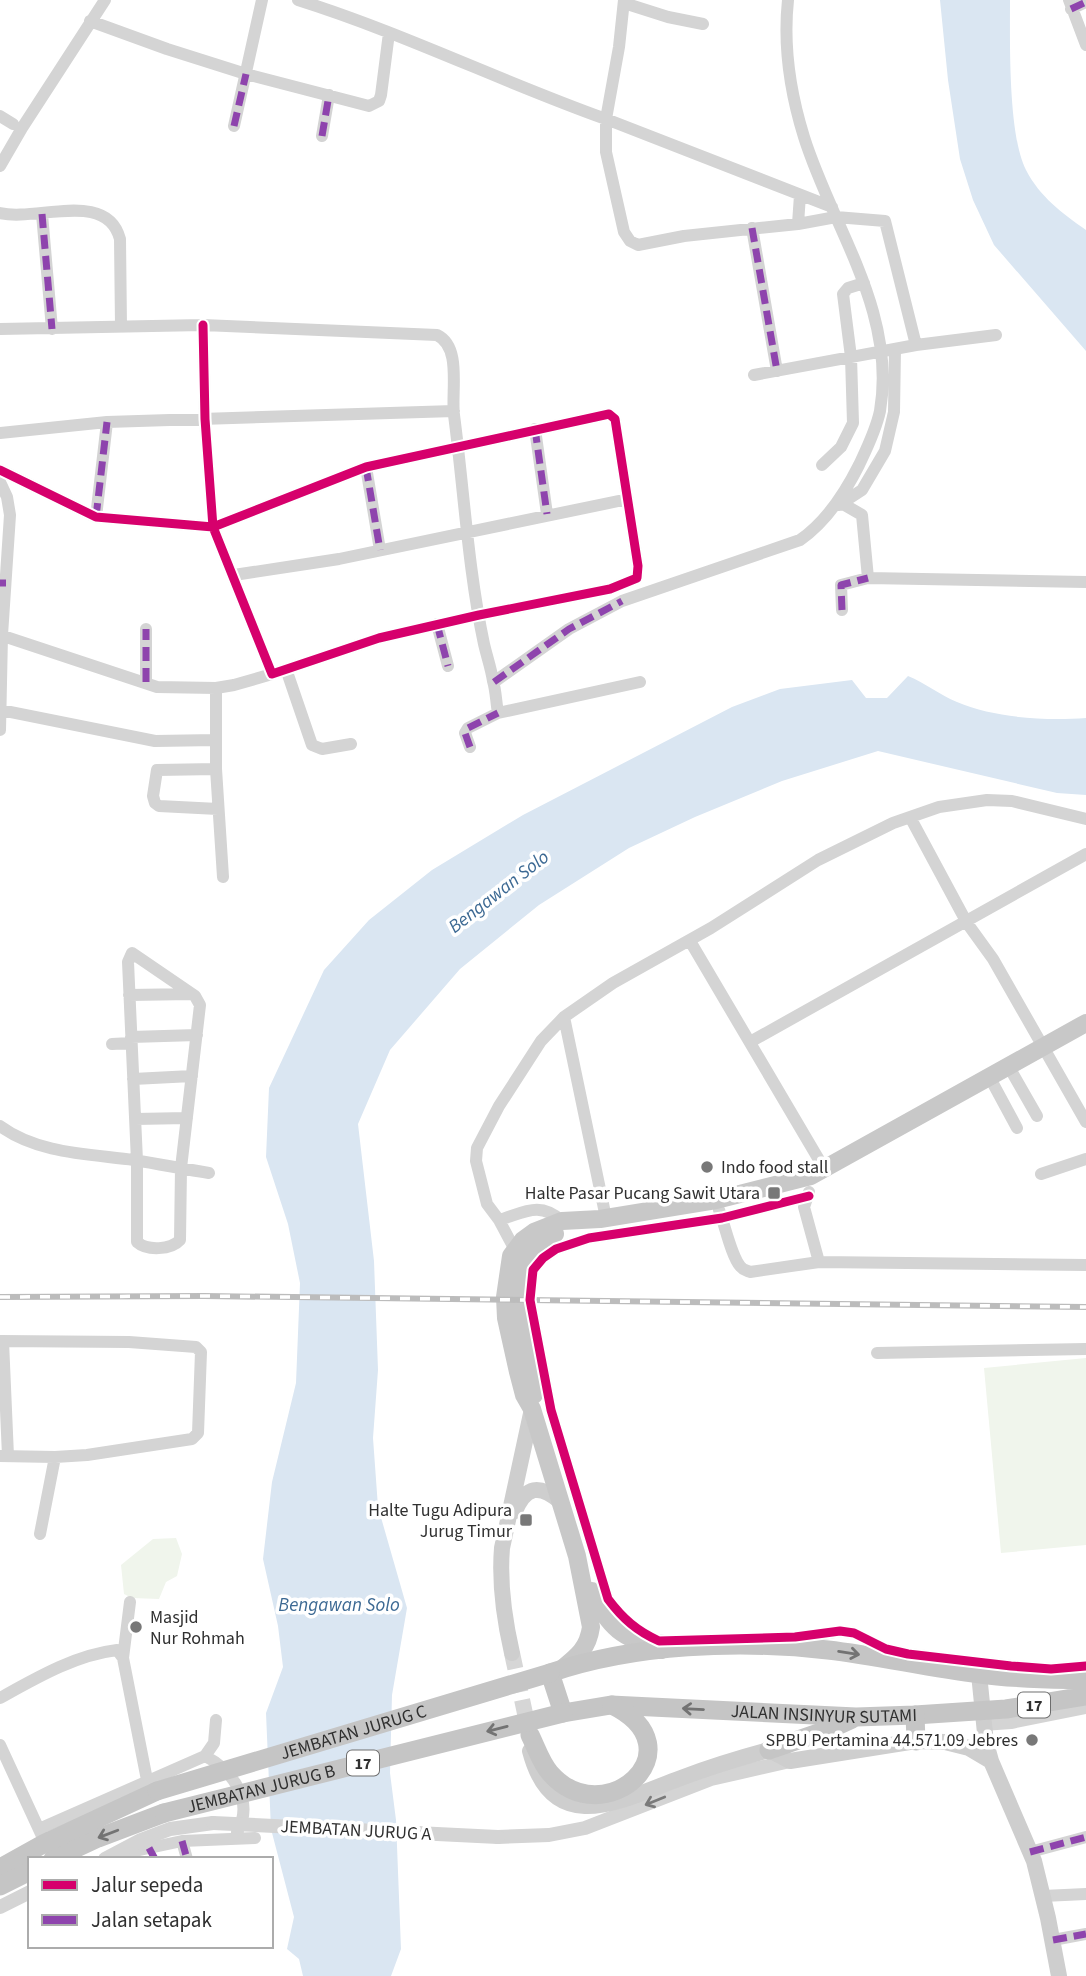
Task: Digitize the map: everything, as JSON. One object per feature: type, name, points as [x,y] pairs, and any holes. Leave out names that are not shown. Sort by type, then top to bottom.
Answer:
[{"type":"highway","name":"17","points":[[556,1671],[597,1659],[661,1650],[746,1646],[802,1648],[908,1659],[979,1674],[1086,1680]]},
{"type":"highway","points":[[556,1671],[563,1713]]},
{"type":"highway","name":"JEMBATAN JURUG C","points":[[152,1786],[556,1671]]},
{"type":"highway","name":"JALAN INSINYUR SUTAMI","points":[[563,1713],[611,1705],[856,1717],[915,1715],[982,1718],[1086,1696]]},
{"type":"highway","points":[[530,1735],[548,1771],[566,1787],[588,1794],[620,1789],[632,1783],[644,1768],[648,1751],[647,1739],[633,1719],[611,1705]]},
{"type":"highway","name":"JEMBATAN JURUG B","points":[[50,1849],[99,1838],[164,1813],[563,1713]]},
{"type":"highway","points":[[915,1715],[916,1741]]},
{"type":"highway","points":[[769,1750],[856,1717]]},
{"type":"highway","name":"17","points":[[29,1857],[50,1849],[152,1786]]},
{"type":"highway","name":"17","points":[[0,1868],[28,1857]]},
{"type":"highway","points":[[0,1886],[28,1872]]},
{"type":"main road","points":[[556,1671],[583,1652],[590,1639],[591,1627],[576,1556],[532,1409],[524,1395],[506,1318],[506,1277],[515,1250],[534,1232],[562,1221],[603,1218],[716,1200],[818,1173],[1086,1023]]},
{"type":"main road","points":[[512,1653],[504,1616],[502,1548],[509,1526],[538,1375],[519,1304],[520,1273],[534,1248],[550,1236],[603,1218]]},
{"type":"main road","points":[[509,1526],[523,1496],[533,1490],[550,1493],[560,1501]]},
{"type":"main road","points":[[576,1556],[600,1608],[611,1625],[626,1637],[661,1650]]},
{"type":"main road","points":[[979,1674],[982,1718],[991,1761],[1030,1852],[1043,1896],[1059,1976]]},
{"type":"main road","points":[[530,1735],[529,1749],[533,1764],[546,1786],[559,1797],[584,1807],[616,1809],[735,1759],[769,1750],[790,1761],[916,1741],[945,1742],[969,1748],[991,1761]]},
{"type":"street","points":[[0,166],[105,0]]},
{"type":"street","points":[[234,126],[262,0]]},
{"type":"street","points":[[298,0],[389,33],[538,95],[800,195],[834,212],[885,221],[916,345]]},
{"type":"street","points":[[494,682],[569,629],[622,601],[800,540],[839,505],[862,490],[888,442],[894,412],[888,351],[864,283],[804,138],[792,92],[786,35],[788,0]]},
{"type":"street","points":[[703,24],[668,18],[624,2],[606,119],[608,162],[624,232],[632,243],[638,245],[684,236],[797,224],[834,212]]},
{"type":"street","points":[[1086,2],[1070,4],[1086,45]]},
{"type":"street","points":[[90,21],[246,74],[365,105],[373,105],[379,101],[389,33]]},
{"type":"street","points":[[322,136],[329,95]]},
{"type":"street","points":[[0,116],[13,124]]},
{"type":"street","points":[[797,224],[800,195]]},
{"type":"street","points":[[0,213],[15,216],[79,210],[107,218],[120,239],[121,326]]},
{"type":"street","points":[[42,214],[52,328]]},
{"type":"street","points":[[752,228],[777,371]]},
{"type":"street","points":[[822,465],[841,447],[853,423],[851,357],[844,294],[848,288],[864,283]]},
{"type":"street","points":[[203,326],[205,419],[213,527],[272,674]]},
{"type":"street","points":[[0,329],[203,326],[436,335],[446,341],[451,352],[454,411],[479,614],[498,713]]},
{"type":"street","points":[[754,375],[916,345],[996,335]]},
{"type":"street","points":[[839,505],[871,440],[880,410],[888,351]]},
{"type":"street","points":[[0,433],[107,422],[454,411]]},
{"type":"street","points":[[0,470],[96,517],[213,527],[366,467],[612,414],[628,499],[638,575],[634,580],[610,589],[479,614],[379,638],[272,674],[216,688],[157,687],[1,635]]},
{"type":"street","points":[[96,517],[107,422]]},
{"type":"street","points":[[534,429],[547,514]]},
{"type":"street","points":[[871,440],[879,462]]},
{"type":"street","points":[[366,467],[380,550]]},
{"type":"street","points":[[0,482],[7,497],[10,515],[3,583],[0,730]]},
{"type":"street","points":[[862,490],[868,578]]},
{"type":"street","points":[[234,575],[339,559],[468,530],[628,499]]},
{"type":"street","points":[[839,505],[862,515]]},
{"type":"street","points":[[842,610],[841,585],[868,578],[1086,582]]},
{"type":"street","points":[[610,589],[622,601]]},
{"type":"street","points":[[437,625],[448,666]]},
{"type":"street","points":[[146,628],[146,682]]},
{"type":"street","points":[[286,669],[312,745],[322,749],[351,744]]},
{"type":"street","points":[[470,747],[465,733],[468,728],[498,713],[640,682]]},
{"type":"street","points":[[216,688],[216,769],[223,877]]},
{"type":"street","points":[[0,710],[155,741],[216,740]]},
{"type":"street","points":[[216,769],[157,770],[153,796],[159,806],[218,809]]},
{"type":"street","points":[[515,1250],[487,1204],[476,1161],[477,1148],[499,1106],[541,1041],[564,1017],[612,983],[690,941],[818,860],[862,837],[910,817],[939,807],[998,800],[1086,819]]},
{"type":"street","points":[[910,817],[967,923],[993,959],[1086,1122]]},
{"type":"street","points":[[750,1042],[887,964],[967,923],[1086,854]]},
{"type":"street","points":[[690,941],[750,1042],[818,1173],[804,1207],[819,1262]]},
{"type":"street","points":[[132,953],[192,994],[200,1005],[181,1168],[180,1240],[174,1247],[142,1247],[137,1242],[137,1161],[128,962],[132,953]]},
{"type":"street","points":[[130,995],[192,994]]},
{"type":"street","points":[[564,1017],[603,1218]]},
{"type":"street","points":[[112,1044],[197,1035]]},
{"type":"street","points":[[1009,1067],[1037,1116]]},
{"type":"street","points":[[133,1079],[192,1076]]},
{"type":"street","points":[[990,1078],[1017,1128]]},
{"type":"street","points":[[135,1119],[187,1118]]},
{"type":"street","points":[[0,1126],[22,1139],[74,1153],[209,1173]]},
{"type":"street","points":[[1041,1174],[1086,1159]]},
{"type":"street","points":[[809,1196],[722,1218],[589,1238],[556,1249],[543,1258],[533,1270],[530,1300],[538,1375],[608,1599],[624,1620],[659,1641],[795,1637],[840,1631],[854,1633],[908,1659],[1051,1668],[1086,1666]]},
{"type":"street","points":[[716,1200],[735,1255],[744,1270],[750,1272],[819,1262],[1086,1265]]},
{"type":"street","points":[[499,1220],[537,1208],[554,1213],[562,1221]]},
{"type":"street","points":[[1,1341],[129,1342],[196,1347],[201,1352],[196,1437],[180,1442],[55,1457],[4,1456],[1,1341]]},
{"type":"street","points":[[877,1353],[1086,1349]]},
{"type":"street","points":[[40,1534],[55,1457]]},
{"type":"street","points":[[122,1658],[130,1602]]},
{"type":"street","points":[[0,1698],[59,1667],[117,1650],[122,1658],[152,1786],[205,1756],[214,1743],[216,1720]]},
{"type":"street","points":[[982,1718],[1046,1717],[1086,1708]]},
{"type":"street","points":[[0,1745],[50,1849]]},
{"type":"street","points":[[205,1756],[226,1769],[239,1789],[242,1814],[240,1827],[234,1838]]},
{"type":"street","name":"JEMBATAN JURUG A","points":[[110,1857],[141,1840],[170,1829],[213,1823],[498,1837],[549,1835],[585,1828],[616,1809],[730,1773],[790,1761]]},
{"type":"street","points":[[1030,1852],[1086,1837]]},
{"type":"street","points":[[110,1857],[152,1853],[182,1841],[255,1838]]},
{"type":"street","points":[[182,1841],[186,1857]]},
{"type":"street","points":[[0,1907],[28,1893]]},
{"type":"street","points":[[1043,1896],[1086,1894]]},
{"type":"street","points":[[1052,1940],[1086,1934]]},
{"type":"shaded area","points":[[1086,1358],[1086,1545],[1001,1553],[984,1368]]},
{"type":"shaded area","points":[[176,1538],[182,1554],[177,1576],[166,1582],[159,1599],[132,1598],[124,1594],[121,1565],[153,1539]]},
{"type":"water","points":[[940,0],[1010,0],[1011,87],[1020,154],[1026,170],[1045,196],[1086,230],[1086,351],[994,245],[973,200],[960,159]]},
{"type":"water","name":"Bengawan Solo","points":[[908,676],[957,702],[987,712],[1037,718],[1086,718],[1086,795],[1057,793],[878,751],[782,781],[629,848],[539,905],[460,969],[390,1050],[358,1124],[374,1261],[378,1370],[373,1438],[378,1507],[407,1608],[392,1695],[390,1773],[396,1820],[401,1949],[391,1976],[303,1976],[299,1959],[287,1949],[294,1917],[271,1829],[266,1713],[283,1667],[278,1626],[263,1559],[272,1482],[296,1383],[300,1283],[288,1224],[266,1157],[269,1088],[324,970],[369,920],[432,870],[523,815],[732,707],[780,689],[852,680],[866,698],[887,698]]},
{"type":"tunnel","points":[[512,1653],[529,1732]]},
{"type":"railway","points":[[0,1297],[204,1296],[1086,1307]]},
{"type":"marked path","points":[[1071,9],[1086,2]]},
{"type":"marked path","points":[[234,126],[246,74]]},
{"type":"marked path","points":[[322,136],[329,95]]},
{"type":"marked path","points":[[42,214],[52,329]]},
{"type":"marked path","points":[[752,228],[777,371]]},
{"type":"marked path","points":[[96,517],[107,422]]},
{"type":"marked path","points":[[535,429],[547,514]]},
{"type":"marked path","points":[[366,467],[380,550]]},
{"type":"marked path","points":[[842,610],[841,585],[868,578]]},
{"type":"marked path","points":[[0,583],[6,583]]},
{"type":"marked path","points":[[494,682],[569,629],[622,601]]},
{"type":"marked path","points":[[437,624],[448,666]]},
{"type":"marked path","points":[[146,629],[146,682]]},
{"type":"marked path","points":[[470,747],[465,733],[468,728],[498,713]]},
{"type":"marked path","points":[[1030,1852],[1086,1837]]},
{"type":"marked path","points":[[182,1841],[186,1857]]},
{"type":"marked path","points":[[149,1848],[154,1857]]},
{"type":"marked path","points":[[1053,1940],[1086,1934]]},
{"type":"cycle path","points":[[0,470],[96,517],[213,527],[366,467],[609,414],[615,419],[638,566],[637,578],[610,589],[379,638],[272,674],[213,527],[205,419],[203,325]]},
{"type":"cycle path","points":[[809,1196],[722,1218],[589,1238],[556,1249],[543,1258],[533,1270],[530,1300],[551,1410],[608,1599],[631,1624],[659,1641],[795,1637],[840,1631],[854,1633],[886,1649],[908,1654],[1051,1669],[1086,1666]]},
{"type":"place","name":"Indo food stall","points":[[707,1167]]},
{"type":"place","name":"Halte Pasar Pucang Sawit Utara","points":[[774,1193]]},
{"type":"place","name":"Halte Tugu Adipura Jurug Timur","points":[[526,1520]]},
{"type":"place","name":"Masjid Nur Rohmah","points":[[136,1627]]},
{"type":"place","name":"SPBU Pertamina 44.571.09 Jebres","points":[[1032,1740]]}]
